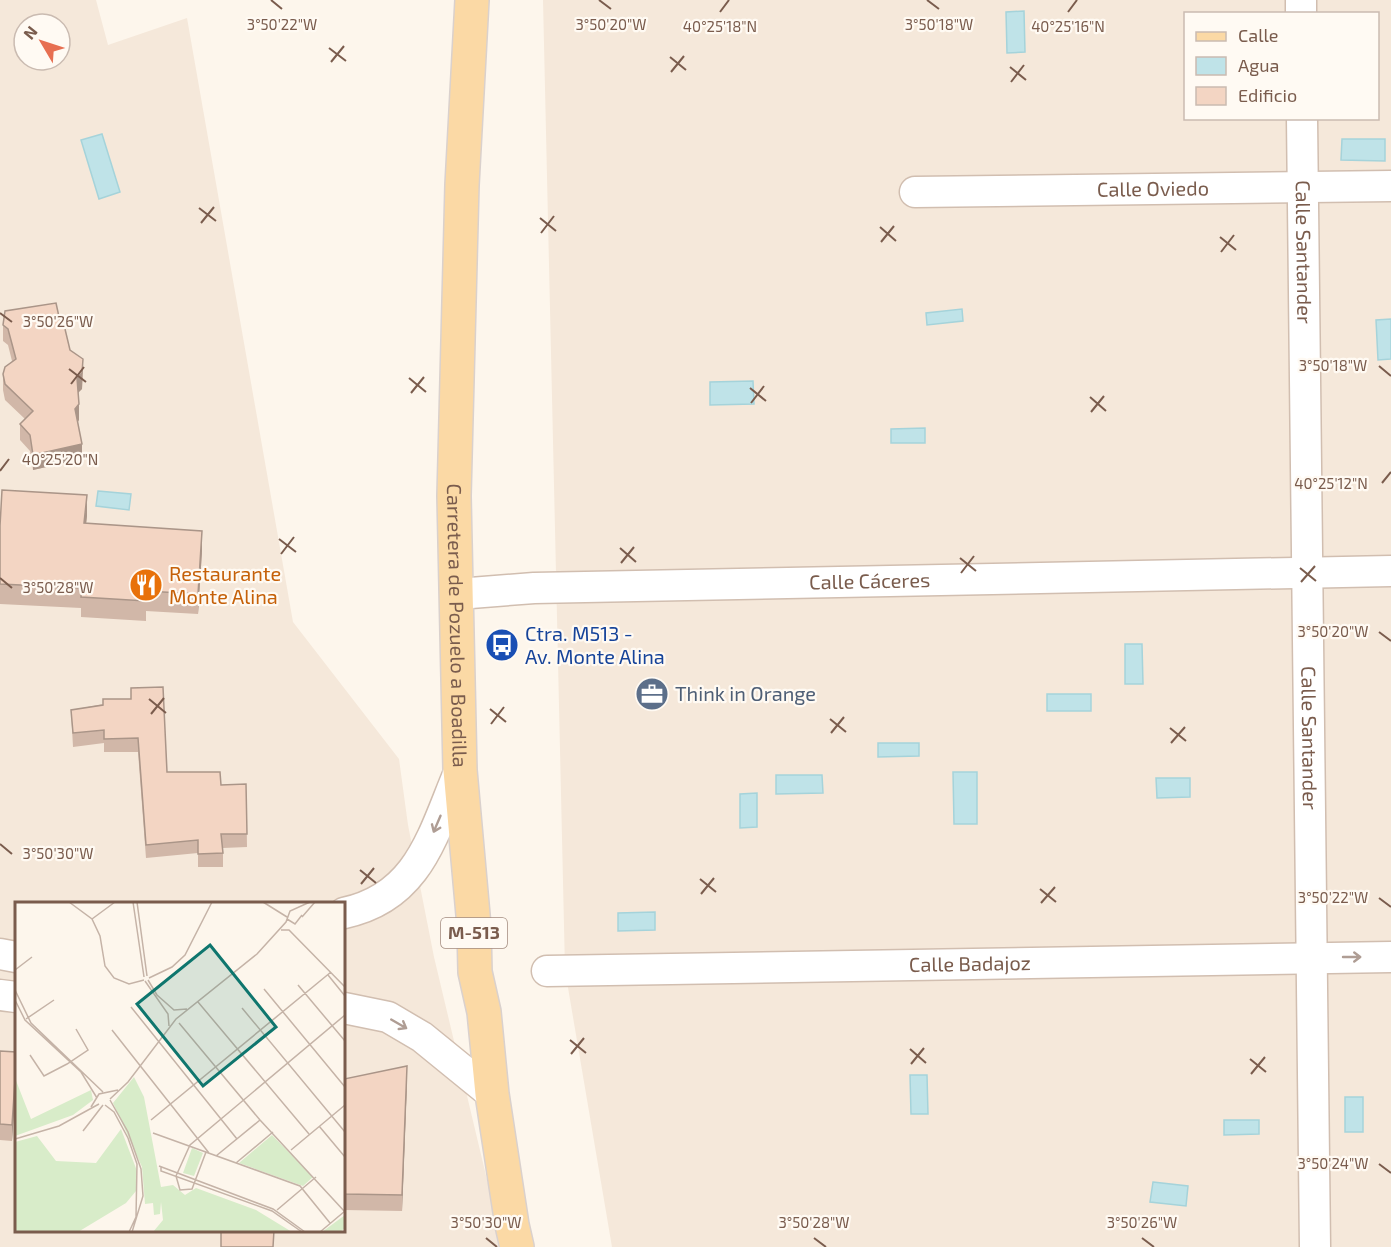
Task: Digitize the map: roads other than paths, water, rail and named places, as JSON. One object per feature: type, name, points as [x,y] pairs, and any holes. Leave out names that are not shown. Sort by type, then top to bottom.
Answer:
[{"type":"main road","name":"Carretera de Pozuelo a Boadilla","points":[[472,0],[461,208],[454,496],[458,594],[460,770],[476,972],[484,1012],[492,1094],[512,1225],[518,1247]]},
{"type":"street","name":"Calle Santander","points":[[1302,120],[1315,1247]]},
{"type":"street","name":"Calle Oviedo","points":[[915,192],[1391,186]]},
{"type":"street","name":"Calle Cáceres","points":[[458,594],[534,588],[1391,571]]},
{"type":"street","points":[[345,913],[360,910],[388,895],[405,881],[425,854],[460,770]]},
{"type":"street","points":[[0,954],[15,957]]},
{"type":"street","name":"Calle Badajoz","points":[[548,970],[1391,957]]},
{"type":"street","points":[[0,995],[15,997]]},
{"type":"street","points":[[345,1008],[388,1017],[422,1037],[492,1094]]},
{"type":"water","points":[[1024,11],[1025,52],[1007,53],[1006,12]]},
{"type":"water","points":[[102,134],[120,192],[99,199],[81,140]]},
{"type":"water","points":[[1342,139],[1385,139],[1385,161],[1341,160]]},
{"type":"water","points":[[962,309],[963,321],[927,325],[926,313]]},
{"type":"water","points":[[1391,319],[1391,359],[1378,360],[1376,320]]},
{"type":"water","points":[[753,381],[754,404],[710,405],[710,382]]},
{"type":"water","points":[[925,428],[925,443],[891,443],[891,429]]},
{"type":"water","points":[[98,491],[131,494],[129,510],[96,506]]},
{"type":"water","points":[[1125,644],[1142,644],[1143,684],[1125,684]]},
{"type":"water","points":[[1047,694],[1091,694],[1091,711],[1047,711]]},
{"type":"water","points":[[878,743],[919,743],[919,756],[878,757]]},
{"type":"water","points":[[953,772],[977,772],[977,824],[954,824]]},
{"type":"water","points":[[776,775],[822,775],[823,793],[776,794]]},
{"type":"water","points":[[1156,778],[1190,778],[1190,797],[1157,798]]},
{"type":"water","points":[[757,793],[757,827],[740,828],[740,794]]},
{"type":"water","points":[[655,912],[655,930],[618,931],[618,913]]},
{"type":"water","points":[[910,1075],[927,1075],[928,1114],[911,1114]]},
{"type":"water","points":[[1345,1097],[1363,1097],[1363,1132],[1345,1132]]},
{"type":"water","points":[[1224,1120],[1259,1120],[1259,1134],[1224,1135]]},
{"type":"water","points":[[1153,1182],[1188,1186],[1186,1206],[1150,1202]]},
{"type":"place","name":"Restaurante Monte Alina","points":[[146,585]]},
{"type":"place","name":"Ctra. M513 - Av. Monte Alina","points":[[502,645]]},
{"type":"place","name":"Think in Orange","points":[[652,694]]}]
